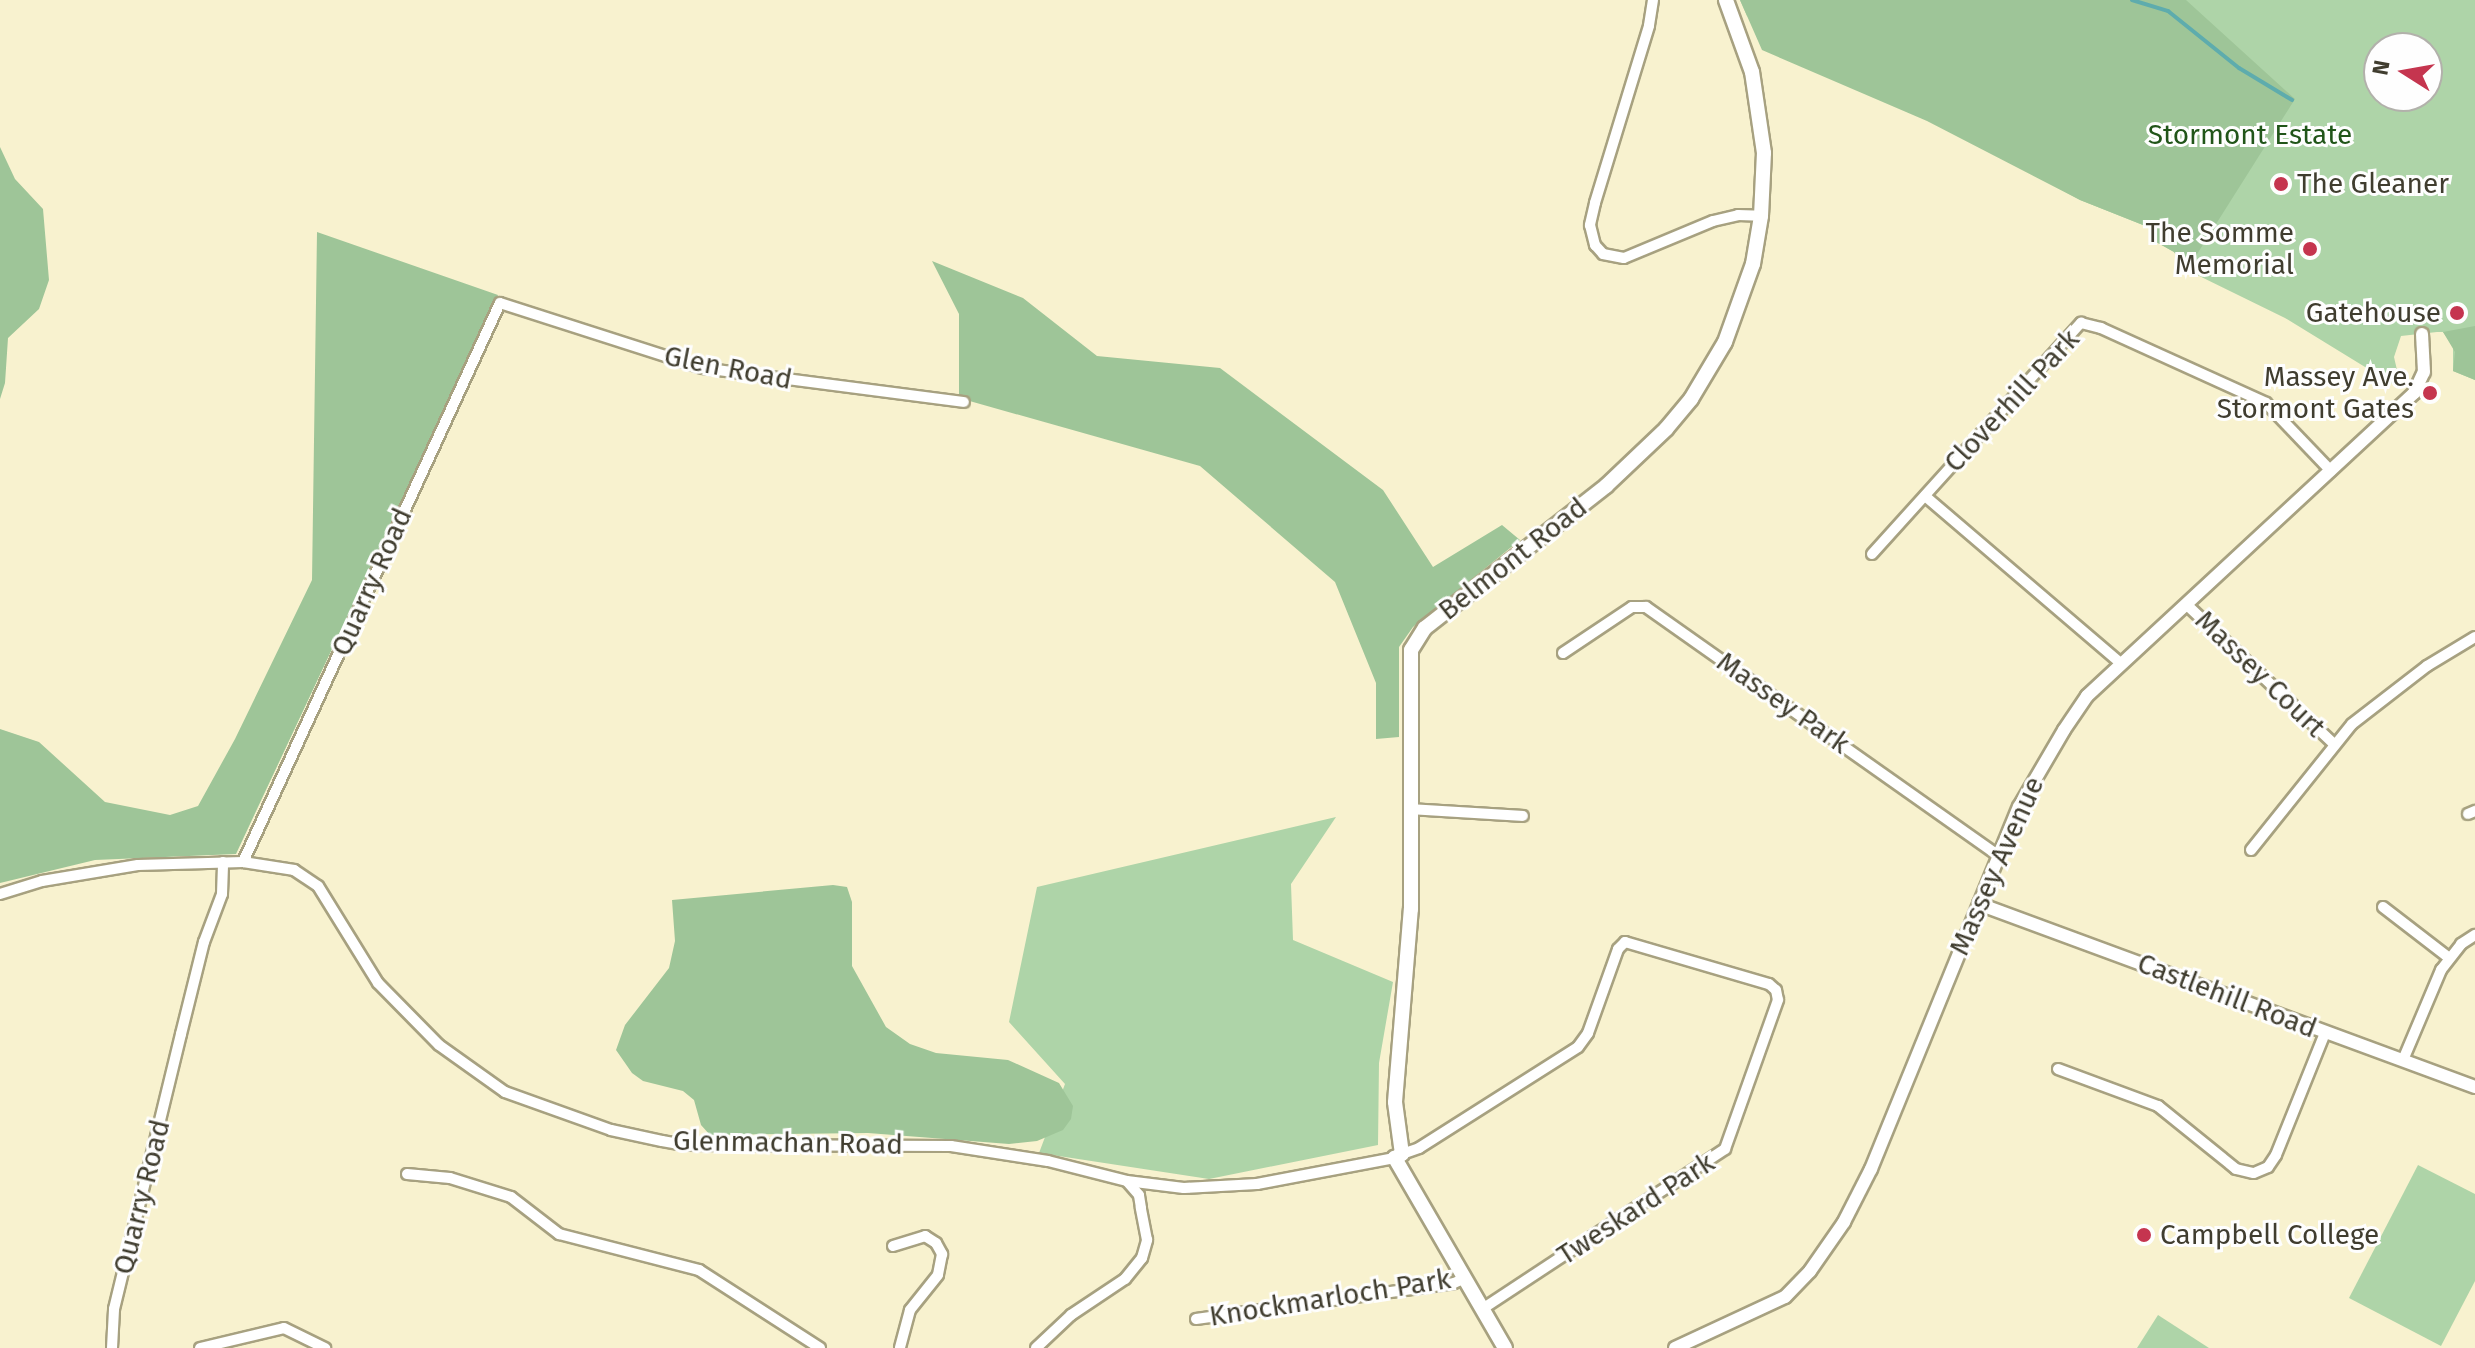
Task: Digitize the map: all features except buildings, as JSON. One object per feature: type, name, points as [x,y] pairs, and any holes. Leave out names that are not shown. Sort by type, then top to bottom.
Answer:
[{"type":"main road","name":"Belmont Road","points":[[1505,1348],[1398,1156],[1395,1102],[1411,909],[1408,670],[1416,639],[1425,628],[1606,486],[1666,429],[1691,399],[1725,342],[1740,307],[1761,216],[1764,153],[1752,72],[1726,0]]},
{"type":"street","points":[[1653,0],[1649,26],[1595,203],[1590,225],[1595,245],[1603,254],[1624,258],[1713,221],[1738,215],[1761,216]]},
{"type":"street","name":"Glen Road","points":[[500,303],[702,368],[910,398],[964,402]]},
{"type":"street","name":"Quarry Road","points":[[243,862],[500,303]]},
{"type":"street","name":"Cloverhill Park","points":[[1872,554],[2081,323],[2090,323],[2266,403],[2331,471]]},
{"type":"street","name":"Massey Avenue","points":[[1675,1348],[1785,1297],[1810,1271],[1844,1222],[1871,1169],[1998,855],[2036,773],[2064,730],[2087,696],[2331,471],[2420,384],[2424,372],[2422,334]]},
{"type":"street","points":[[1925,496],[2122,664]]},
{"type":"street","name":"Massey Court","points":[[2187,605],[2333,743]]},
{"type":"street","name":"Massey Park","points":[[1563,653],[1632,607],[1646,607],[1998,855]]},
{"type":"street","name":"Massey Court","points":[[2251,850],[2333,743],[2352,724],[2427,666],[2475,637]]},
{"type":"street","points":[[1410,809],[1523,816]]},
{"type":"street","name":"Quarry Road","points":[[112,1348],[114,1309],[204,942],[222,894],[223,862]]},
{"type":"street","name":"Glenmachan Road","points":[[0,894],[42,881],[138,865],[272,864],[311,877],[378,983],[439,1045],[505,1092],[611,1130],[685,1145],[951,1146],[1048,1161],[1127,1181],[1184,1188],[1257,1184],[1398,1156]]},
{"type":"street","name":"Castlehill Road","points":[[1979,904],[2475,1087]]},
{"type":"street","points":[[2383,907],[2448,957]]},
{"type":"street","points":[[2403,1060],[2421,1012],[2448,957],[2475,935]]},
{"type":"street","name":"Tweskard Park","points":[[1398,1156],[1419,1148],[1578,1047],[1588,1033],[1618,949],[1625,942],[1769,984],[1776,990],[1778,1000],[1725,1149],[1482,1309]]},
{"type":"street","points":[[2058,1069],[2158,1106],[2236,1169],[2254,1173],[2268,1167],[2276,1155],[2325,1033]]},
{"type":"street","points":[[407,1174],[450,1178],[511,1197],[559,1234],[699,1270],[806,1345],[820,1348]]},
{"type":"street","points":[[1036,1348],[1071,1315],[1125,1279],[1142,1258],[1147,1240],[1139,1195],[1127,1181]]},
{"type":"street","points":[[893,1246],[925,1236],[936,1243],[942,1254],[938,1275],[910,1310],[900,1348]]},
{"type":"street","name":"Knockmarloch Park","points":[[1196,1319],[1454,1283],[1465,1278]]},
{"type":"street","points":[[200,1348],[253,1342],[284,1328],[325,1348]]},
{"type":"green space","name":"Stormont Estate","points":[[1740,0],[2475,0],[2475,380],[2453,371],[2453,346],[2443,332],[2437,332],[2401,336],[2394,357],[2400,383],[2396,386],[2285,318],[2187,270],[2174,252],[2149,238],[2153,229],[2080,200],[1747,16]]},
{"type":"green space","points":[[1740,0],[2186,0],[2295,99],[2187,270],[2174,252],[2149,238],[2153,229],[2080,200],[1927,121],[1762,50]]},
{"type":"green space","points":[[0,147],[15,179],[43,209],[49,280],[39,309],[8,338],[5,383],[0,399]]},
{"type":"green space","points":[[317,232],[498,295],[236,854],[95,860],[0,883],[0,729],[39,742],[105,802],[170,815],[198,806],[235,739],[312,580]]},
{"type":"green space","points":[[932,261],[1023,298],[1097,356],[1220,368],[1383,490],[1433,567],[1502,525],[1520,540],[1413,627],[1399,647],[1399,737],[1376,739],[1376,683],[1335,582],[1200,466],[959,398],[959,314]]},
{"type":"green space","points":[[2475,326],[2475,380],[2453,371],[2455,352],[2443,332]]},
{"type":"green space","points":[[1336,817],[1291,884],[1293,940],[1393,982],[1379,1063],[1378,1145],[1209,1179],[1039,1153],[1065,1084],[1009,1022],[1037,887]]},
{"type":"green space","points":[[833,885],[847,887],[852,902],[852,966],[886,1027],[910,1044],[936,1053],[1008,1060],[1059,1083],[1073,1106],[1071,1119],[1063,1130],[1037,1141],[1009,1144],[868,1133],[710,1135],[701,1125],[694,1100],[683,1091],[643,1081],[632,1073],[616,1050],[625,1025],[669,968],[675,941],[672,900]]},
{"type":"green space","points":[[2418,1165],[2475,1194],[2475,1281],[2441,1346],[2349,1298]]},
{"type":"green space","points":[[2158,1315],[2209,1348],[2137,1348]]},
{"type":"waterway","points":[[2132,0],[2168,11],[2239,68],[2292,100]]},
{"type":"place","name":"The Gleaner","points":[[2281,184]]},
{"type":"place","name":"The Somme Memorial","points":[[2310,249]]},
{"type":"place","name":"Gatehouse","points":[[2457,313]]},
{"type":"place","name":"Massey Ave. Stormont Gates","points":[[2430,393]]},
{"type":"place","name":"Campbell College","points":[[2144,1235]]}]
